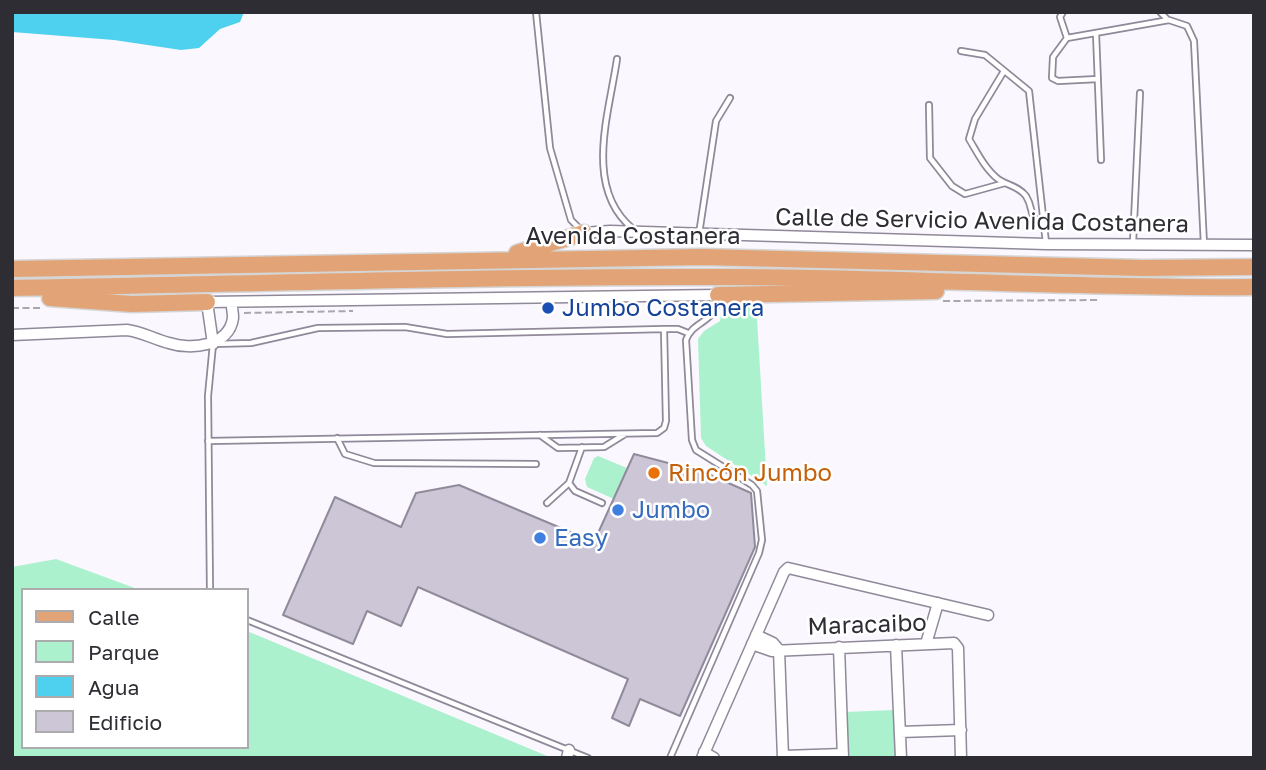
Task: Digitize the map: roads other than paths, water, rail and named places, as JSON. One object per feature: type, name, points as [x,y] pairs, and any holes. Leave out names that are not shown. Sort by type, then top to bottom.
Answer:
[{"type":"main road","points":[[484,260],[526,251],[584,233]]},
{"type":"main road","name":"Avenida Costanera","points":[[12,268],[702,257],[1143,268],[1254,267]]},
{"type":"main road","name":"Avenida Costanera","points":[[12,288],[671,277],[1254,287]]},
{"type":"main road","points":[[718,295],[904,293],[1017,284]]},
{"type":"main road","points":[[12,299],[67,298],[132,304],[207,302]]},
{"type":"street","name":"Calle de Servicio Avenida Costanera","points":[[584,233],[610,231],[1133,246],[1254,245]]},
{"type":"street","points":[[213,344],[207,302],[718,295]]},
{"type":"street","points":[[12,335],[127,330],[177,345],[213,344],[225,334],[233,320],[231,302]]},
{"type":"street","points":[[714,758],[703,755],[788,568],[988,615]]},
{"type":"street","points":[[926,644],[937,603]]},
{"type":"street","name":"Maracaibo","points":[[754,639],[773,643],[779,650],[956,644],[961,730]]},
{"type":"street","points":[[896,645],[901,758]]},
{"type":"street","points":[[779,650],[783,757],[843,756],[839,647]]},
{"type":"street","points":[[900,732],[961,730],[961,758]]},
{"type":"lane","points":[[536,12],[550,148],[571,220],[584,233]]},
{"type":"lane","points":[[1063,12],[1060,16],[1067,38]]},
{"type":"lane","points":[[1160,12],[1169,20],[1187,26],[1194,41],[1204,246]]},
{"type":"lane","points":[[1098,79],[1058,81],[1052,78],[1053,57],[1067,38],[1169,20]]},
{"type":"lane","points":[[1096,33],[1101,160]]},
{"type":"lane","points":[[961,51],[985,55],[1029,90],[1046,244]]},
{"type":"lane","points":[[617,59],[603,154],[603,181],[619,217],[633,229],[654,234]]},
{"type":"lane","points":[[1003,71],[975,118],[970,139],[982,160],[998,179],[1025,195],[1032,218],[1044,228]]},
{"type":"lane","points":[[1133,246],[1140,93]]},
{"type":"lane","points":[[699,235],[716,121],[730,97]]},
{"type":"lane","points":[[929,105],[930,158],[952,186],[965,194],[1005,183]]},
{"type":"lane","points":[[670,758],[759,553],[762,540],[757,491],[752,485],[696,450],[692,440],[686,340],[688,333],[713,314],[717,308],[718,295]]},
{"type":"lane","points":[[210,588],[208,396],[213,344],[251,343],[318,328],[405,327],[447,334],[664,329],[678,329],[688,333]]},
{"type":"lane","points":[[208,441],[657,433],[664,429],[666,421],[664,329]]},
{"type":"lane","points":[[539,435],[558,448],[604,447],[627,433]]},
{"type":"lane","points":[[337,438],[345,454],[374,463],[536,464]]},
{"type":"lane","points":[[547,503],[569,483],[582,447]]},
{"type":"lane","points":[[569,483],[575,491],[602,503]]},
{"type":"lane","points":[[248,620],[568,754],[588,758]]},
{"type":"water","points":[[12,12],[244,12],[240,22],[220,29],[199,48],[181,50],[114,40],[12,32]]},
{"type":"place","name":"Jumbo Costanera","points":[[548,308]]},
{"type":"place","name":"Rincón Jumbo","points":[[654,473]]},
{"type":"place","name":"Jumbo","points":[[618,510]]},
{"type":"place","name":"Easy","points":[[540,538]]}]
